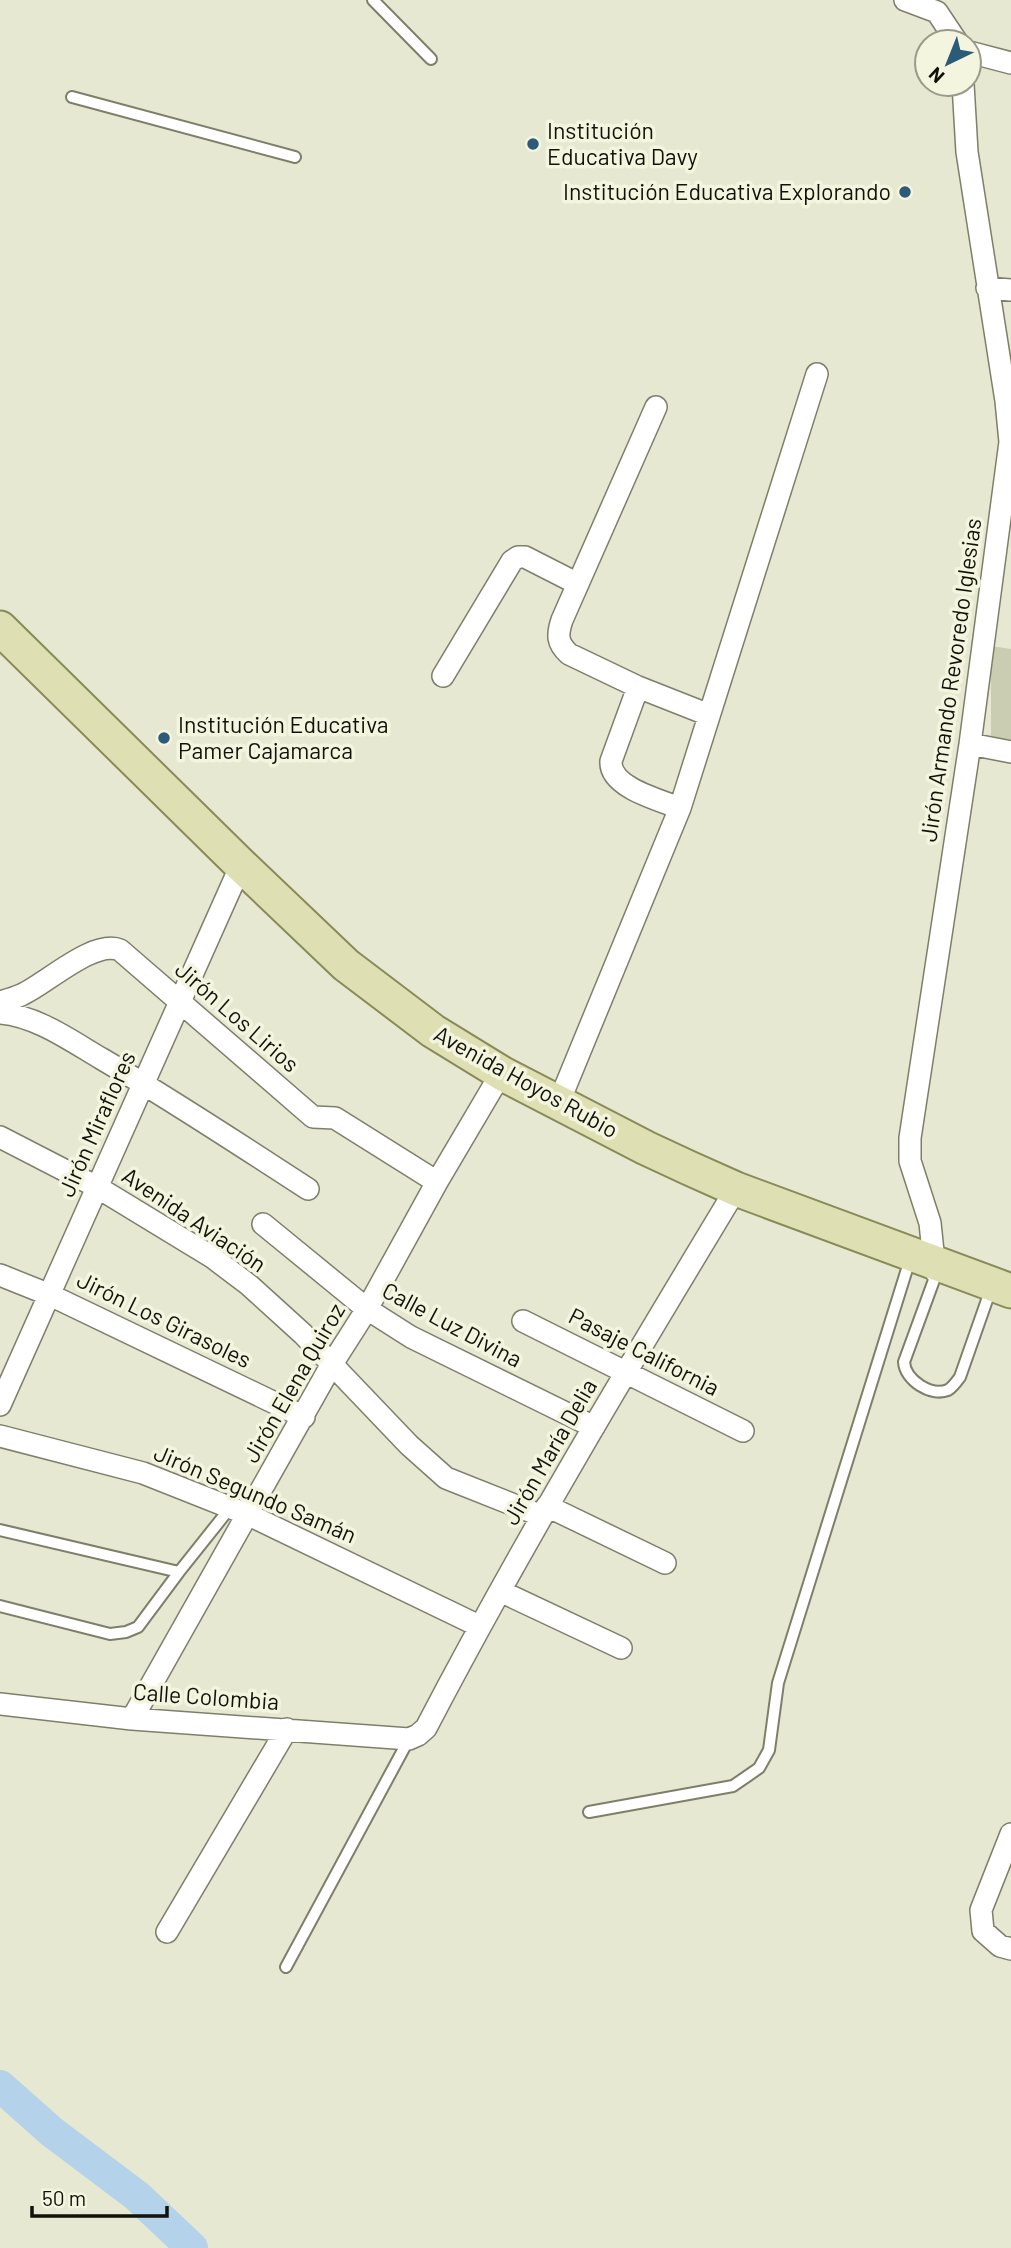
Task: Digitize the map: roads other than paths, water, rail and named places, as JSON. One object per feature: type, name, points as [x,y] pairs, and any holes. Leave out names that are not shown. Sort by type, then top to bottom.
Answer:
[{"type":"main road","name":"Avenida Hoyos Rubio","points":[[0,628],[69,709],[237,873],[280,927],[373,1007],[426,1044],[498,1080],[622,1155],[1003,1300]]},
{"type":"main road","name":"Avenida Hoyos Rubio","points":[[0,655],[69,709]]},
{"type":"main road","name":"Avenida Hoyos Rubio","points":[[498,1080],[559,1102],[732,1195]]},
{"type":"street","points":[[905,0],[939,6],[950,28]]},
{"type":"street","points":[[983,56],[1011,63]]},
{"type":"street","name":"Jirón Armando Revoredo Iglesias","points":[[925,1270],[930,1223],[910,1161],[910,1138],[970,744],[1010,442],[967,152],[964,98]]},
{"type":"street","points":[[987,288],[1011,290]]},
{"type":"street","points":[[559,1102],[680,808],[817,374]]},
{"type":"street","points":[[656,407],[578,584],[558,632],[558,640],[569,654],[638,687],[709,715]]},
{"type":"street","points":[[443,676],[513,561],[524,557],[578,584]]},
{"type":"street","points":[[638,687],[610,769],[625,785],[680,808]]},
{"type":"street","points":[[970,744],[1011,752]]},
{"type":"street","name":"Jirón Miraflores","points":[[0,1405],[237,873]]},
{"type":"street","name":"Jirón Los Lirios","points":[[0,1002],[23,995],[66,966],[110,947],[120,950],[313,1117],[335,1118],[437,1182]]},
{"type":"street","points":[[0,1013],[34,1021],[144,1083],[308,1189]]},
{"type":"street","name":"Jirón Elena Quiroz","points":[[132,1719],[240,1511],[304,1416],[498,1080]]},
{"type":"street","name":"Avenida Aviación","points":[[0,1137],[97,1186],[212,1257],[303,1334],[438,1472],[455,1482],[545,1511],[665,1563]]},
{"type":"street","name":"Jirón María Delia","points":[[409,1739],[426,1728],[545,1511],[732,1195]]},
{"type":"street","name":"Calle Luz Divina","points":[[263,1224],[366,1310],[422,1343],[594,1427]]},
{"type":"street","name":"Jirón Los Girasoles","points":[[0,1275],[50,1295],[304,1416]]},
{"type":"street","name":"Pasaje California","points":[[523,1321],[743,1431]]},
{"type":"street","name":"Jirón Segundo Samán","points":[[0,1436],[143,1473],[240,1511],[480,1626]]},
{"type":"street","points":[[500,1591],[621,1648]]},
{"type":"street","name":"Calle Colombia","points":[[0,1704],[132,1719],[409,1739]]},
{"type":"street","points":[[167,1932],[287,1729]]},
{"type":"street","points":[[1011,1834],[981,1910],[983,1931],[1000,1946],[1011,1949]]},
{"type":"lane","points":[[373,0],[431,58]]},
{"type":"lane","points":[[72,97],[295,157]]},
{"type":"lane","points":[[925,1270],[904,1362],[904,1369],[914,1382],[942,1391],[954,1385],[1003,1300]]},
{"type":"lane","points":[[589,1812],[733,1786],[758,1768],[769,1751],[778,1683],[925,1270]]},
{"type":"lane","points":[[0,1606],[110,1634],[126,1632],[138,1627],[179,1572],[240,1511]]},
{"type":"lane","points":[[0,1530],[179,1572]]},
{"type":"lane","points":[[286,1967],[409,1739]]},
{"type":"waterway","points":[[0,2086],[52,2132],[137,2196],[192,2248]]},
{"type":"place","name":"Institución Educativa Davy","points":[[533,144]]},
{"type":"place","name":"Institución Educativa Explorando","points":[[905,192]]},
{"type":"place","name":"Institución Educativa Pamer Cajamarca","points":[[164,738]]}]
